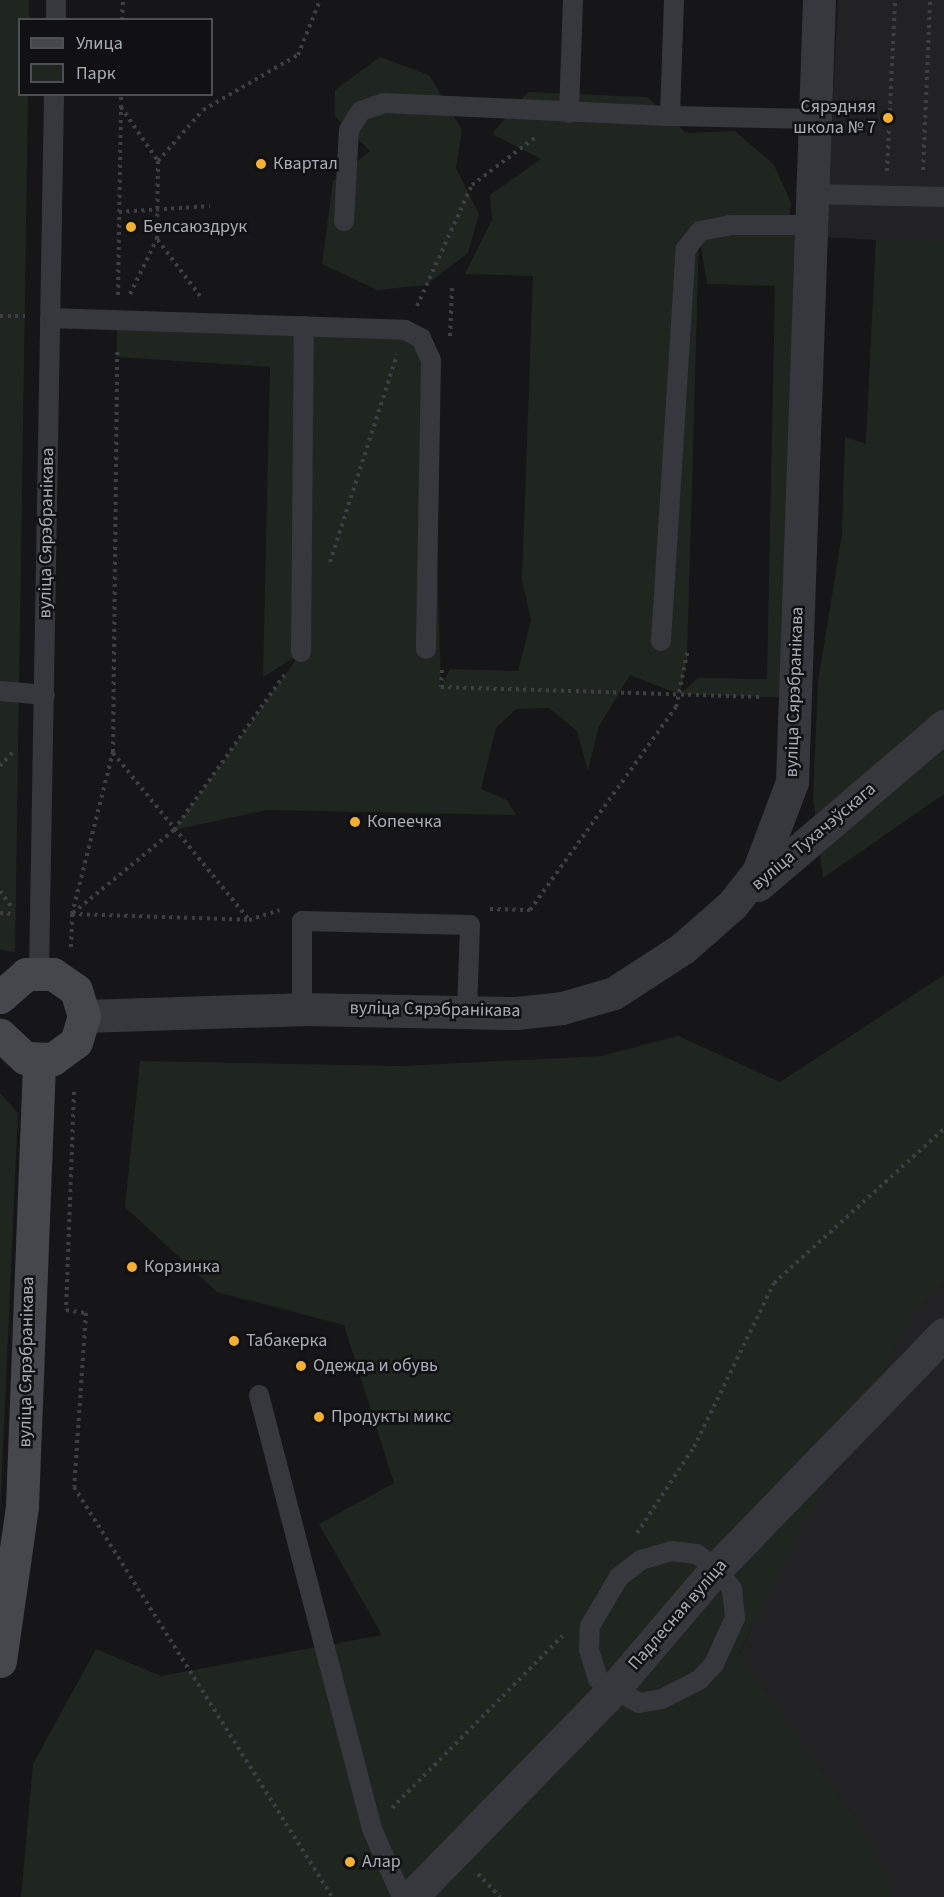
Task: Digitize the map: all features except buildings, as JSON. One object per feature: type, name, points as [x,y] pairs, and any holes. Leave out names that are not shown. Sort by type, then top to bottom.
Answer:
[{"type":"street","name":"вуліца Сярэбранікава","points":[[84,1017],[303,1009],[466,1012],[561,1008],[614,993],[683,948],[732,905],[758,872],[778,830],[792,782],[819,0]]},
{"type":"street","name":"вуліца Тухачэўскага","points":[[683,948],[944,726]]},
{"type":"street","points":[[0,997],[14,980],[39,972],[59,977],[76,990],[84,1017],[71,1047],[39,1060],[13,1051],[0,1035]]},
{"type":"street","name":"вуліца Сярэбранікава","points":[[0,1661],[22,1506],[39,1060]]},
{"type":"street","name":"Падлесная вуліца","points":[[411,1897],[612,1691],[716,1569],[944,1334]]},
{"type":"lane","points":[[56,0],[56,18]]},
{"type":"lane","points":[[569,113],[573,0]]},
{"type":"lane","points":[[670,116],[674,0]]},
{"type":"lane","name":"вуліца Сярэбранікава","points":[[39,972],[54,96]]},
{"type":"lane","points":[[344,221],[349,130],[361,111],[384,103],[569,113],[815,119]]},
{"type":"lane","points":[[661,641],[686,249],[699,231],[886,196],[944,197]]},
{"type":"lane","points":[[50,318],[405,330],[421,339],[431,360],[426,649]]},
{"type":"lane","points":[[301,652],[304,326]]},
{"type":"lane","points":[[0,691],[45,695]]},
{"type":"lane","points":[[303,1009],[302,921],[470,925],[466,1012]]},
{"type":"lane","points":[[259,1395],[372,1828],[402,1897]]},
{"type":"lane","points":[[672,1551],[697,1554],[716,1569],[736,1601],[735,1618],[714,1664],[699,1680],[662,1699],[639,1703],[612,1691],[598,1678],[589,1649],[590,1626],[619,1577],[641,1560],[672,1551]]},
{"type":"path","points":[[122,18],[123,0]]},
{"type":"path","points":[[158,161],[203,110],[298,55],[320,0]]},
{"type":"path","points":[[886,196],[895,0]]},
{"type":"path","points":[[922,197],[930,0]]},
{"type":"path","points":[[71,957],[72,914],[113,752],[121,96]]},
{"type":"path","points":[[117,319],[157,239],[158,161],[121,107]]},
{"type":"path","points":[[119,212],[157,212],[210,206]]},
{"type":"path","points":[[157,239],[197,294],[228,323]]},
{"type":"path","points":[[450,347],[452,288]]},
{"type":"path","points":[[484,909],[530,910],[676,707],[688,635]]},
{"type":"path","points":[[72,914],[174,830],[301,652]]},
{"type":"path","points":[[442,664],[441,687],[795,698]]},
{"type":"path","points":[[0,766],[18,747]]},
{"type":"path","points":[[113,752],[249,920]]},
{"type":"path","points":[[0,891],[17,914],[0,913]]},
{"type":"path","points":[[72,914],[249,920],[283,909]]},
{"type":"path","points":[[74,1083],[66,1310],[86,1313],[74,1487],[332,1897]]},
{"type":"path","points":[[632,1541],[694,1447],[774,1283],[944,1129]]},
{"type":"path","points":[[372,1828],[566,1632]]},
{"type":"shaded area","name":"Сярэдняя школа № 7","points":[[838,0],[944,0],[944,448],[866,444],[876,240],[826,237]]},
{"type":"shaded area","points":[[944,1261],[944,1897],[863,1897],[739,1654],[920,1276]]},
{"type":"green space","points":[[0,0],[29,0],[29,18],[18,18],[18,96],[28,96],[15,952],[0,950]]},
{"type":"green space","points":[[380,57],[429,75],[462,130],[456,168],[479,214],[468,253],[426,285],[377,290],[322,264],[333,181],[370,151],[335,116],[335,90]]},
{"type":"green space","points":[[528,92],[647,97],[686,133],[735,131],[774,165],[791,203],[789,225],[811,218],[795,698],[679,694],[630,675],[599,726],[588,771],[577,731],[549,708],[516,709],[496,728],[481,789],[507,800],[516,815],[267,810],[174,830],[300,654],[263,677],[270,367],[117,357],[117,319],[405,330],[431,360],[441,686],[450,669],[518,671],[531,620],[522,580],[533,276],[465,274],[492,220],[490,195],[541,159],[492,134]],"holes":[[[699,236],[707,284],[775,286],[767,679],[698,678],[680,694],[687,659]]]},
{"type":"green space","points":[[876,240],[944,241],[944,794],[823,878],[813,798],[818,682],[842,534],[845,437],[866,444]]},
{"type":"green space","points":[[944,975],[944,1280],[913,1313],[739,1653],[870,1840],[893,1897],[21,1897],[33,1764],[96,1649],[161,1676],[382,1635],[319,1524],[394,1483],[344,1325],[217,1292],[125,1207],[140,1061],[402,1066],[601,1056],[678,1036],[780,1082]]},
{"type":"green space","points":[[0,1093],[18,1113],[0,1515]]},
{"type":"place","name":"Сярэдняя школа № 7","points":[[888,118]]},
{"type":"place","name":"Квартал","points":[[261,164]]},
{"type":"place","name":"Белсаюздрук","points":[[131,227]]},
{"type":"place","name":"Копеечка","points":[[355,822]]},
{"type":"place","name":"Корзинка","points":[[132,1267]]},
{"type":"place","name":"Табакерка","points":[[234,1341]]},
{"type":"place","name":"Одежда и обувь","points":[[301,1366]]},
{"type":"place","name":"Продукты микс","points":[[319,1417]]},
{"type":"place","name":"Алар","points":[[350,1862]]}]
